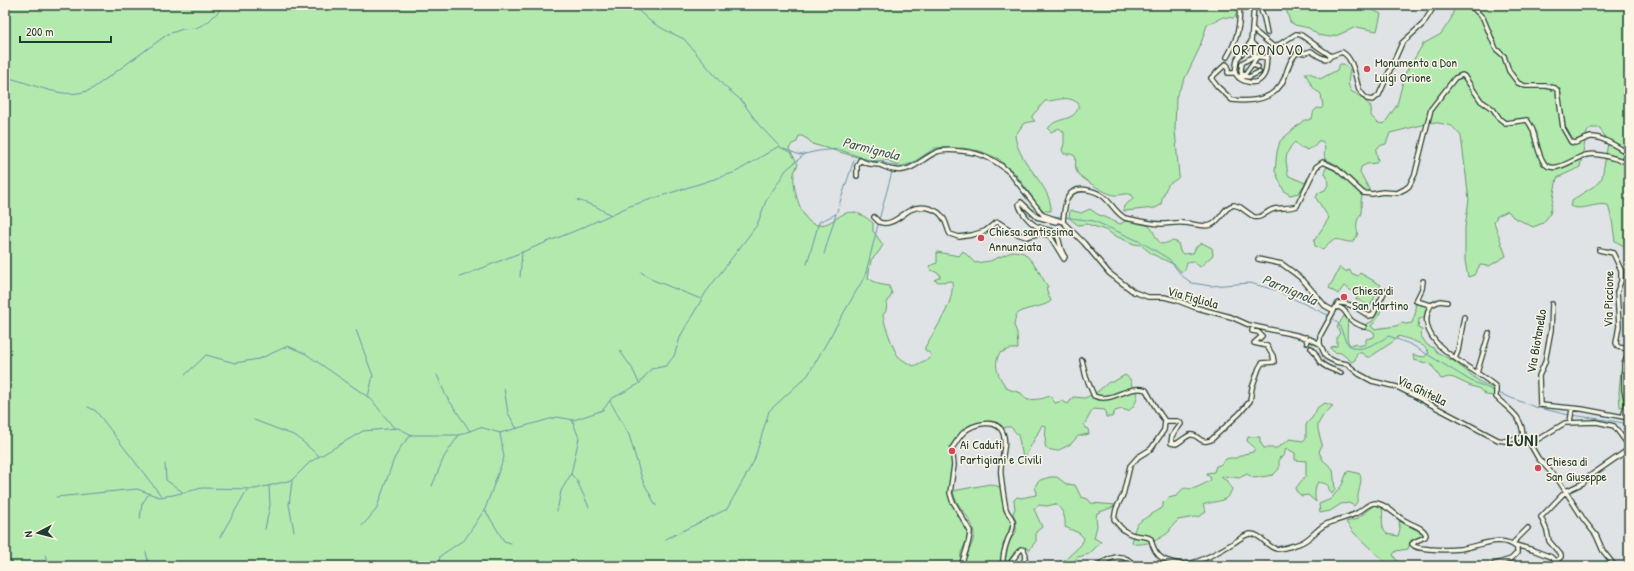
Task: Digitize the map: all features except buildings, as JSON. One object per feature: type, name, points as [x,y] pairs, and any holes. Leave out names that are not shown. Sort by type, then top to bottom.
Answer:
[{"type":"street","points":[[1227,57],[1238,36],[1239,5]]},
{"type":"street","points":[[1235,73],[1237,59],[1251,42],[1254,5]]},
{"type":"street","points":[[1259,5],[1264,18],[1267,33]]},
{"type":"street","points":[[1331,56],[1301,35],[1296,34],[1274,47],[1267,55],[1265,73],[1259,80],[1252,83],[1244,81],[1235,73],[1228,73],[1228,66],[1226,64],[1221,70],[1211,76],[1212,81],[1232,100],[1260,99],[1269,96],[1281,84],[1288,63],[1296,54],[1311,51],[1317,56],[1328,59],[1331,56],[1342,52],[1350,62],[1358,79],[1359,88],[1363,95],[1367,99],[1372,100],[1379,95],[1402,42],[1423,24],[1434,5]]},
{"type":"street","points":[[1470,5],[1483,18],[1496,49],[1504,56],[1509,71],[1518,83],[1525,86],[1546,86],[1555,88],[1558,91],[1563,128],[1571,142],[1575,143],[1589,137],[1595,137],[1604,139],[1629,154]]},
{"type":"street","points":[[1253,30],[1274,47]]},
{"type":"street","points":[[1251,42],[1267,55]]},
{"type":"street","points":[[1241,77],[1252,64],[1257,48]]},
{"type":"street","points":[[1241,77],[1242,63],[1246,59],[1255,56],[1267,55]]},
{"type":"street","points":[[1252,64],[1258,67]]},
{"type":"street","points":[[1241,77],[1249,77],[1259,72]]},
{"type":"street","points":[[1064,223],[1065,208],[1070,195],[1079,190],[1087,190],[1106,199],[1122,216],[1153,223],[1162,224],[1182,222],[1210,226],[1228,207],[1234,205],[1240,207],[1249,215],[1257,218],[1275,208],[1291,208],[1297,206],[1316,167],[1323,162],[1336,168],[1363,193],[1397,193],[1405,190],[1411,183],[1421,151],[1431,109],[1455,78],[1462,75],[1481,101],[1493,109],[1505,123],[1527,120],[1534,134],[1544,163],[1548,166],[1559,167],[1586,155],[1629,162]]},
{"type":"street","points":[[857,176],[857,166],[860,160],[869,165],[880,165],[900,171],[913,167],[938,152],[951,150],[978,155],[993,161],[1009,172],[1043,215],[1064,223]]},
{"type":"street","points":[[874,216],[875,220],[882,224],[897,220],[915,208],[930,208],[942,216],[950,234],[959,237],[985,231],[998,222],[1015,233],[1026,237],[1040,233],[1050,236],[1064,259],[1065,257],[1060,249],[1056,233],[1040,228],[1032,223],[1020,209],[1019,204],[1021,202],[1037,217],[1064,223]]},
{"type":"street","name":"Via Figliola","points":[[1064,223],[1084,243],[1109,273],[1134,292],[1148,297],[1164,297],[1176,300],[1253,326],[1306,337],[1320,344]]},
{"type":"street","name":"Via Piccione","points":[[1599,250],[1613,253],[1621,270],[1621,281],[1617,292],[1619,326],[1616,343],[1618,347],[1628,349],[1629,352],[1624,364],[1624,390],[1626,403],[1623,417]]},
{"type":"street","points":[[1258,259],[1274,262],[1287,268],[1303,280],[1325,306],[1333,313]]},
{"type":"street","points":[[1423,281],[1422,289],[1416,301],[1432,305]]},
{"type":"street","points":[[1320,344],[1320,336],[1338,303],[1347,304],[1369,316],[1376,309],[1385,291]]},
{"type":"street","points":[[1447,302],[1440,301],[1432,305],[1427,315],[1430,333],[1439,345],[1455,358],[1489,381],[1496,388],[1496,398],[1518,418],[1523,432],[1523,437],[1530,444],[1538,458],[1566,492],[1584,520],[1596,535],[1603,551],[1615,566]]},
{"type":"street","name":"Via Biotanello","points":[[1552,304],[1545,362],[1539,376],[1540,405],[1572,410]]},
{"type":"street","points":[[1336,306],[1345,311],[1351,320],[1364,327]]},
{"type":"street","points":[[1455,358],[1458,351],[1464,317]]},
{"type":"street","points":[[1165,421],[1177,421],[1181,424],[1172,436],[1171,443],[1176,444],[1189,435],[1206,442],[1211,440],[1240,413],[1250,401],[1252,388],[1259,368],[1262,364],[1274,362],[1273,356],[1266,346],[1254,342],[1262,336],[1258,332],[1252,331],[1253,326]]},
{"type":"street","points":[[1477,373],[1489,333]]},
{"type":"street","points":[[1306,337],[1307,343]]},
{"type":"street","name":"Via Ghitella","points":[[1320,344],[1326,357],[1347,364],[1359,374],[1372,381],[1397,387],[1491,437],[1505,441],[1523,437]]},
{"type":"street","points":[[1312,348],[1317,354],[1319,361],[1341,373]]},
{"type":"street","points":[[1082,360],[1086,377],[1094,396],[1100,399],[1107,399],[1134,389],[1141,388],[1146,390],[1165,421],[1164,430],[1152,449],[1138,457],[1130,466],[1123,494],[1116,509],[1114,519],[1120,528],[1131,535],[1147,536],[1151,539],[1154,550],[1161,558],[1173,563],[1184,565],[1201,560],[1237,541],[1244,535],[1251,534],[1257,535],[1271,547],[1277,549],[1300,544],[1307,540],[1324,525],[1345,519],[1375,503],[1381,504],[1406,522],[1424,530],[1426,535],[1425,537],[1412,544],[1418,548],[1441,550],[1462,549],[1497,541],[1533,550],[1551,557],[1560,566]]},
{"type":"street","points":[[1570,421],[1572,410],[1629,418]]},
{"type":"street","points":[[1530,444],[1570,421],[1597,422],[1610,425],[1617,429],[1629,446]]},
{"type":"street","points":[[962,566],[970,537],[970,531],[952,500],[950,493],[954,465],[952,448],[963,433],[969,428],[977,425],[988,424],[995,425],[1000,428],[1003,433],[1004,445],[1001,476],[1006,510],[1013,523],[1013,527],[1007,542],[1003,566]]},
{"type":"street","points":[[1555,562],[1561,557],[1561,554],[1549,541],[1547,531],[1540,518],[1551,505],[1566,492],[1583,483],[1590,476],[1629,449]]},
{"type":"street","points":[[1513,545],[1528,528]]},
{"type":"street","points":[[1489,566],[1515,557],[1517,550],[1513,545]]},
{"type":"street","points":[[1008,566],[1021,549],[1024,550],[1026,555],[1022,566]]},
{"type":"street","points":[[1096,566],[1106,560],[1119,557],[1127,558],[1135,566]]},
{"type":"green space","points":[[5,5],[1110,5],[1118,9],[1125,5],[1197,5],[1199,9],[1203,5],[1240,5],[1240,9],[1234,18],[1223,17],[1207,25],[1199,49],[1176,97],[1175,130],[1179,176],[1168,185],[1161,205],[1155,208],[1125,211],[1123,210],[1124,206],[1133,199],[1132,195],[1110,194],[1079,175],[1076,170],[1075,156],[1071,154],[1064,154],[1062,150],[1064,144],[1064,132],[1059,128],[1051,132],[1048,129],[1056,122],[1074,114],[1079,104],[1071,99],[1045,101],[1032,116],[1035,121],[1024,123],[1015,136],[1017,146],[1022,156],[1046,192],[1050,201],[1051,211],[1044,211],[1029,196],[1016,176],[999,159],[980,151],[963,148],[937,150],[916,162],[903,166],[895,165],[888,160],[877,161],[864,159],[812,144],[809,140],[802,136],[799,136],[797,142],[792,144],[789,149],[798,164],[794,173],[796,195],[802,212],[811,223],[817,225],[825,224],[848,212],[855,212],[873,223],[873,231],[883,245],[871,260],[868,278],[878,284],[889,286],[892,294],[887,303],[883,318],[898,356],[914,366],[930,358],[931,354],[925,350],[925,347],[948,307],[952,289],[952,281],[939,282],[934,280],[940,277],[940,274],[931,270],[929,266],[937,263],[937,252],[959,256],[963,251],[975,263],[990,261],[1014,251],[1024,253],[1035,265],[1048,287],[1046,288],[1051,301],[1047,304],[1024,310],[1016,315],[1014,325],[1017,333],[1018,349],[1010,349],[1000,353],[997,362],[999,376],[1008,389],[1021,393],[1027,400],[1041,399],[1049,396],[1055,403],[1062,401],[1068,404],[1073,397],[1085,398],[1097,392],[1109,382],[1113,382],[1125,375],[1130,379],[1132,386],[1138,390],[1136,402],[1128,411],[1122,409],[1115,411],[1112,417],[1106,417],[1105,410],[1093,409],[1084,425],[1085,428],[1088,429],[1089,434],[1078,436],[1071,444],[1057,451],[1047,449],[1045,445],[1046,426],[1042,425],[1025,457],[1023,457],[1018,435],[1011,427],[1001,429],[990,425],[980,425],[961,435],[951,451],[952,466],[949,494],[951,502],[968,532],[967,539],[961,553],[960,566],[5,566]]},
{"type":"green space","points":[[1285,5],[1362,5],[1381,14],[1377,31],[1356,27],[1330,37],[1318,35],[1309,28],[1295,25],[1290,22]]},
{"type":"green space","points":[[1455,5],[1629,5],[1629,249],[1615,241],[1608,205],[1603,204],[1583,208],[1574,208],[1570,206],[1572,200],[1596,185],[1602,178],[1608,143],[1600,128],[1591,128],[1587,132],[1580,167],[1557,178],[1550,214],[1543,223],[1533,227],[1513,217],[1508,211],[1497,216],[1494,222],[1506,256],[1489,266],[1480,265],[1474,275],[1468,277],[1465,261],[1465,228],[1469,199],[1461,136],[1452,126],[1434,122],[1390,133],[1386,144],[1379,146],[1376,150],[1378,161],[1376,163],[1367,164],[1361,167],[1360,172],[1369,189],[1369,191],[1366,192],[1341,169],[1325,159],[1324,145],[1322,141],[1318,141],[1314,147],[1306,150],[1305,148],[1300,148],[1295,142],[1287,155],[1287,172],[1289,176],[1305,183],[1299,193],[1290,195],[1284,191],[1275,171],[1280,141],[1304,120],[1309,120],[1312,118],[1315,110],[1318,108],[1321,109],[1323,106],[1321,94],[1314,89],[1305,73],[1310,73],[1320,79],[1337,70],[1340,64],[1344,64],[1350,70],[1348,84],[1352,92],[1369,104],[1371,108],[1371,116],[1378,123],[1384,124],[1397,105],[1405,74],[1423,44],[1441,34],[1451,19]]},
{"type":"green space","points":[[1327,167],[1347,179],[1356,187],[1362,196],[1361,213],[1357,222],[1357,236],[1355,239],[1352,242],[1333,240],[1323,250],[1315,246],[1314,241],[1329,218],[1316,198],[1318,193],[1325,190],[1328,185],[1327,177],[1324,172]]},
{"type":"green space","points":[[1090,209],[1097,214],[1120,224],[1126,221],[1138,222],[1147,225],[1151,228],[1156,238],[1162,244],[1172,241],[1178,243],[1180,251],[1183,254],[1193,253],[1196,247],[1202,243],[1212,248],[1213,255],[1200,267],[1193,261],[1187,262],[1185,270],[1181,272],[1175,265],[1152,254],[1141,245],[1134,244],[1113,235],[1108,231],[1087,224],[1078,225],[1069,218],[1070,210],[1081,213]]},
{"type":"green space","points":[[1340,267],[1347,272],[1348,270],[1351,271],[1351,273],[1358,276],[1360,273],[1381,285],[1370,306],[1356,299],[1358,295],[1344,286],[1338,294],[1329,288]]},
{"type":"green space","points":[[1415,304],[1428,305],[1425,311],[1426,317],[1419,319],[1418,328],[1422,330],[1421,336],[1427,345],[1455,362],[1480,382],[1495,389],[1494,396],[1486,395],[1478,388],[1454,378],[1449,377],[1441,379],[1431,364],[1414,360],[1413,355],[1424,357],[1429,353],[1427,349],[1416,342],[1399,336],[1370,357],[1367,357],[1362,353],[1357,353],[1355,360],[1352,362],[1341,353],[1334,352],[1331,349],[1331,347],[1337,346],[1337,337],[1340,333],[1337,327],[1344,316],[1347,317],[1347,337],[1349,344],[1351,345],[1356,343],[1358,346],[1366,344],[1366,339],[1374,337],[1375,333],[1361,329],[1373,321],[1379,309],[1381,310],[1376,321],[1371,326],[1374,329],[1396,326],[1402,323],[1412,323],[1416,311]]},
{"type":"green space","points":[[1629,359],[1629,406],[1620,407],[1619,392],[1621,370]]},
{"type":"green space","points":[[1325,403],[1333,406],[1324,414],[1318,424],[1322,444],[1319,452],[1323,460],[1333,469],[1335,489],[1332,494],[1326,484],[1318,482],[1315,491],[1316,502],[1308,495],[1302,496],[1296,491],[1296,488],[1306,475],[1306,461],[1295,460],[1295,453],[1286,448],[1284,456],[1279,458],[1279,469],[1273,475],[1254,478],[1247,474],[1239,478],[1223,476],[1221,477],[1227,481],[1232,488],[1228,497],[1220,501],[1203,505],[1206,512],[1200,516],[1178,520],[1170,531],[1158,539],[1144,544],[1134,544],[1132,542],[1135,528],[1138,523],[1163,507],[1163,503],[1168,498],[1177,496],[1186,488],[1192,489],[1210,481],[1211,478],[1207,475],[1207,473],[1214,472],[1216,466],[1220,465],[1226,459],[1236,458],[1253,452],[1255,448],[1247,441],[1248,437],[1260,437],[1260,442],[1264,448],[1277,448],[1290,439],[1303,441],[1306,438],[1307,423],[1312,418],[1318,407]]},
{"type":"green space","points":[[1349,471],[1360,474],[1361,476],[1356,504],[1354,506],[1349,503],[1341,504],[1330,511],[1320,513],[1319,504],[1331,499],[1342,485],[1347,472]]},
{"type":"green space","points":[[1050,477],[1057,477],[1066,484],[1075,485],[1081,497],[1088,499],[1091,503],[1116,505],[1097,513],[1097,526],[1094,538],[1101,542],[1089,554],[1078,557],[1069,566],[1050,566],[1066,559],[1081,545],[1084,538],[1079,533],[1065,527],[1063,514],[1060,508],[1055,504],[1047,506],[1039,505],[1034,509],[1042,527],[1036,532],[1036,541],[1030,550],[1025,547],[1015,551],[1006,565],[1007,547],[1016,532],[1016,522],[1013,513],[1015,509],[1014,500],[1017,497],[1021,498],[1036,495],[1037,493],[1035,487],[1038,482]]},
{"type":"green space","points":[[990,484],[1000,487],[1006,513],[1011,522],[1001,566],[964,566],[974,536],[971,524],[957,503],[953,491]]},
{"type":"green space","points":[[1374,505],[1382,508],[1382,525],[1387,534],[1398,536],[1400,529],[1399,521],[1422,533],[1423,535],[1420,538],[1411,540],[1408,549],[1396,551],[1393,555],[1401,566],[1389,566],[1354,533],[1346,522],[1357,519]]},
{"type":"waterway","name":"Parmignola","points":[[5,77],[60,92],[82,92],[92,89],[168,34],[183,29],[196,28],[208,22],[219,11],[221,5]]},
{"type":"waterway","name":"Parmignola","points":[[632,5],[650,21],[684,39],[723,85],[742,101],[759,125],[781,148],[800,155],[838,149],[868,160],[885,163],[900,168],[909,165],[935,148],[947,147],[983,153],[999,161],[1014,172],[1044,213],[1048,215]]},
{"type":"waterway","points":[[460,277],[577,230],[630,206],[736,172],[779,146]]},
{"type":"waterway","points":[[56,497],[137,489],[159,497],[202,488],[255,489],[292,480],[310,462],[363,431],[398,428],[412,435],[459,435],[480,427],[500,433],[557,417],[574,420],[603,410],[611,399],[639,384],[651,369],[666,366],[674,356],[681,335],[706,292],[757,225],[766,201],[786,170],[805,154]]},
{"type":"waterway","points":[[839,205],[854,160]]},
{"type":"waterway","points":[[879,220],[892,172]]},
{"type":"waterway","points":[[577,200],[595,206],[611,215]]},
{"type":"waterway","points":[[807,264],[819,222],[836,214],[838,208]]},
{"type":"waterway","points":[[824,254],[836,214]]},
{"type":"waterway","name":"Parmignola","points":[[1052,216],[1062,217]]},
{"type":"waterway","name":"Parmignola","points":[[1064,217],[1094,221],[1141,242],[1169,259],[1182,276],[1192,283],[1211,286],[1250,283],[1275,290],[1330,316]]},
{"type":"waterway","points":[[666,539],[727,509],[754,461],[769,411],[808,375],[865,276],[878,225]]},
{"type":"waterway","points":[[520,277],[522,252]]},
{"type":"waterway","points":[[641,272],[653,280],[701,299]]},
{"type":"waterway","name":"Parmignola","points":[[1332,318],[1342,330],[1348,345],[1353,348],[1366,347],[1389,336],[1412,345],[1471,381],[1495,391]]},
{"type":"waterway","points":[[356,330],[373,376],[368,397]]},
{"type":"waterway","points":[[185,375],[206,355],[235,363],[259,359],[288,346],[306,354],[371,399],[394,428]]},
{"type":"waterway","points":[[620,351],[632,368],[639,383]]},
{"type":"waterway","points":[[437,375],[446,396],[470,431]]},
{"type":"waterway","points":[[504,388],[508,413],[517,429]]},
{"type":"waterway","points":[[1498,393],[1535,407],[1569,415]]},
{"type":"waterway","points":[[610,401],[629,435],[642,479],[656,506]]},
{"type":"waterway","points":[[88,407],[96,411],[162,497]]},
{"type":"waterway","points":[[1572,415],[1623,423],[1629,431]]},
{"type":"waterway","points":[[254,420],[296,436],[319,456]]},
{"type":"waterway","points":[[557,511],[561,491],[571,474],[579,438],[572,420]]},
{"type":"waterway","points":[[439,563],[440,556],[465,539],[485,509],[504,457],[500,433]]},
{"type":"waterway","points":[[362,526],[376,510],[394,459],[402,445],[411,435]]},
{"type":"waterway","points":[[432,486],[444,457],[459,435]]},
{"type":"waterway","points":[[165,464],[166,480],[184,493]]},
{"type":"waterway","points":[[571,474],[577,481],[589,507]]},
{"type":"waterway","points":[[292,481],[289,505],[294,531]]},
{"type":"waterway","points":[[265,529],[270,505],[269,486]]},
{"type":"waterway","points":[[220,537],[247,490]]},
{"type":"waterway","points":[[140,519],[142,504],[148,495]]},
{"type":"waterway","points":[[485,510],[504,541],[511,543]]},
{"type":"waterway","points":[[146,552],[149,566]]},
{"type":"waterway","points":[[45,555],[49,566]]},
{"type":"place","name":"Monumento a Don Luigi Orione","points":[[1367,69]]},
{"type":"place","name":"Chiesa santissima Annunziata","points":[[981,238]]},
{"type":"place","name":"Chiesa di San Martino","points":[[1344,297]]},
{"type":"place","name":"Ai Caduti Partigiani e Civili","points":[[952,451]]},
{"type":"place","name":"Chiesa di San Giuseppe","points":[[1538,468]]},
{"type":"district","name":"ORTONOVO","points":[[1268,49]]},
{"type":"district","name":"LUNI","points":[[1523,439]]}]
